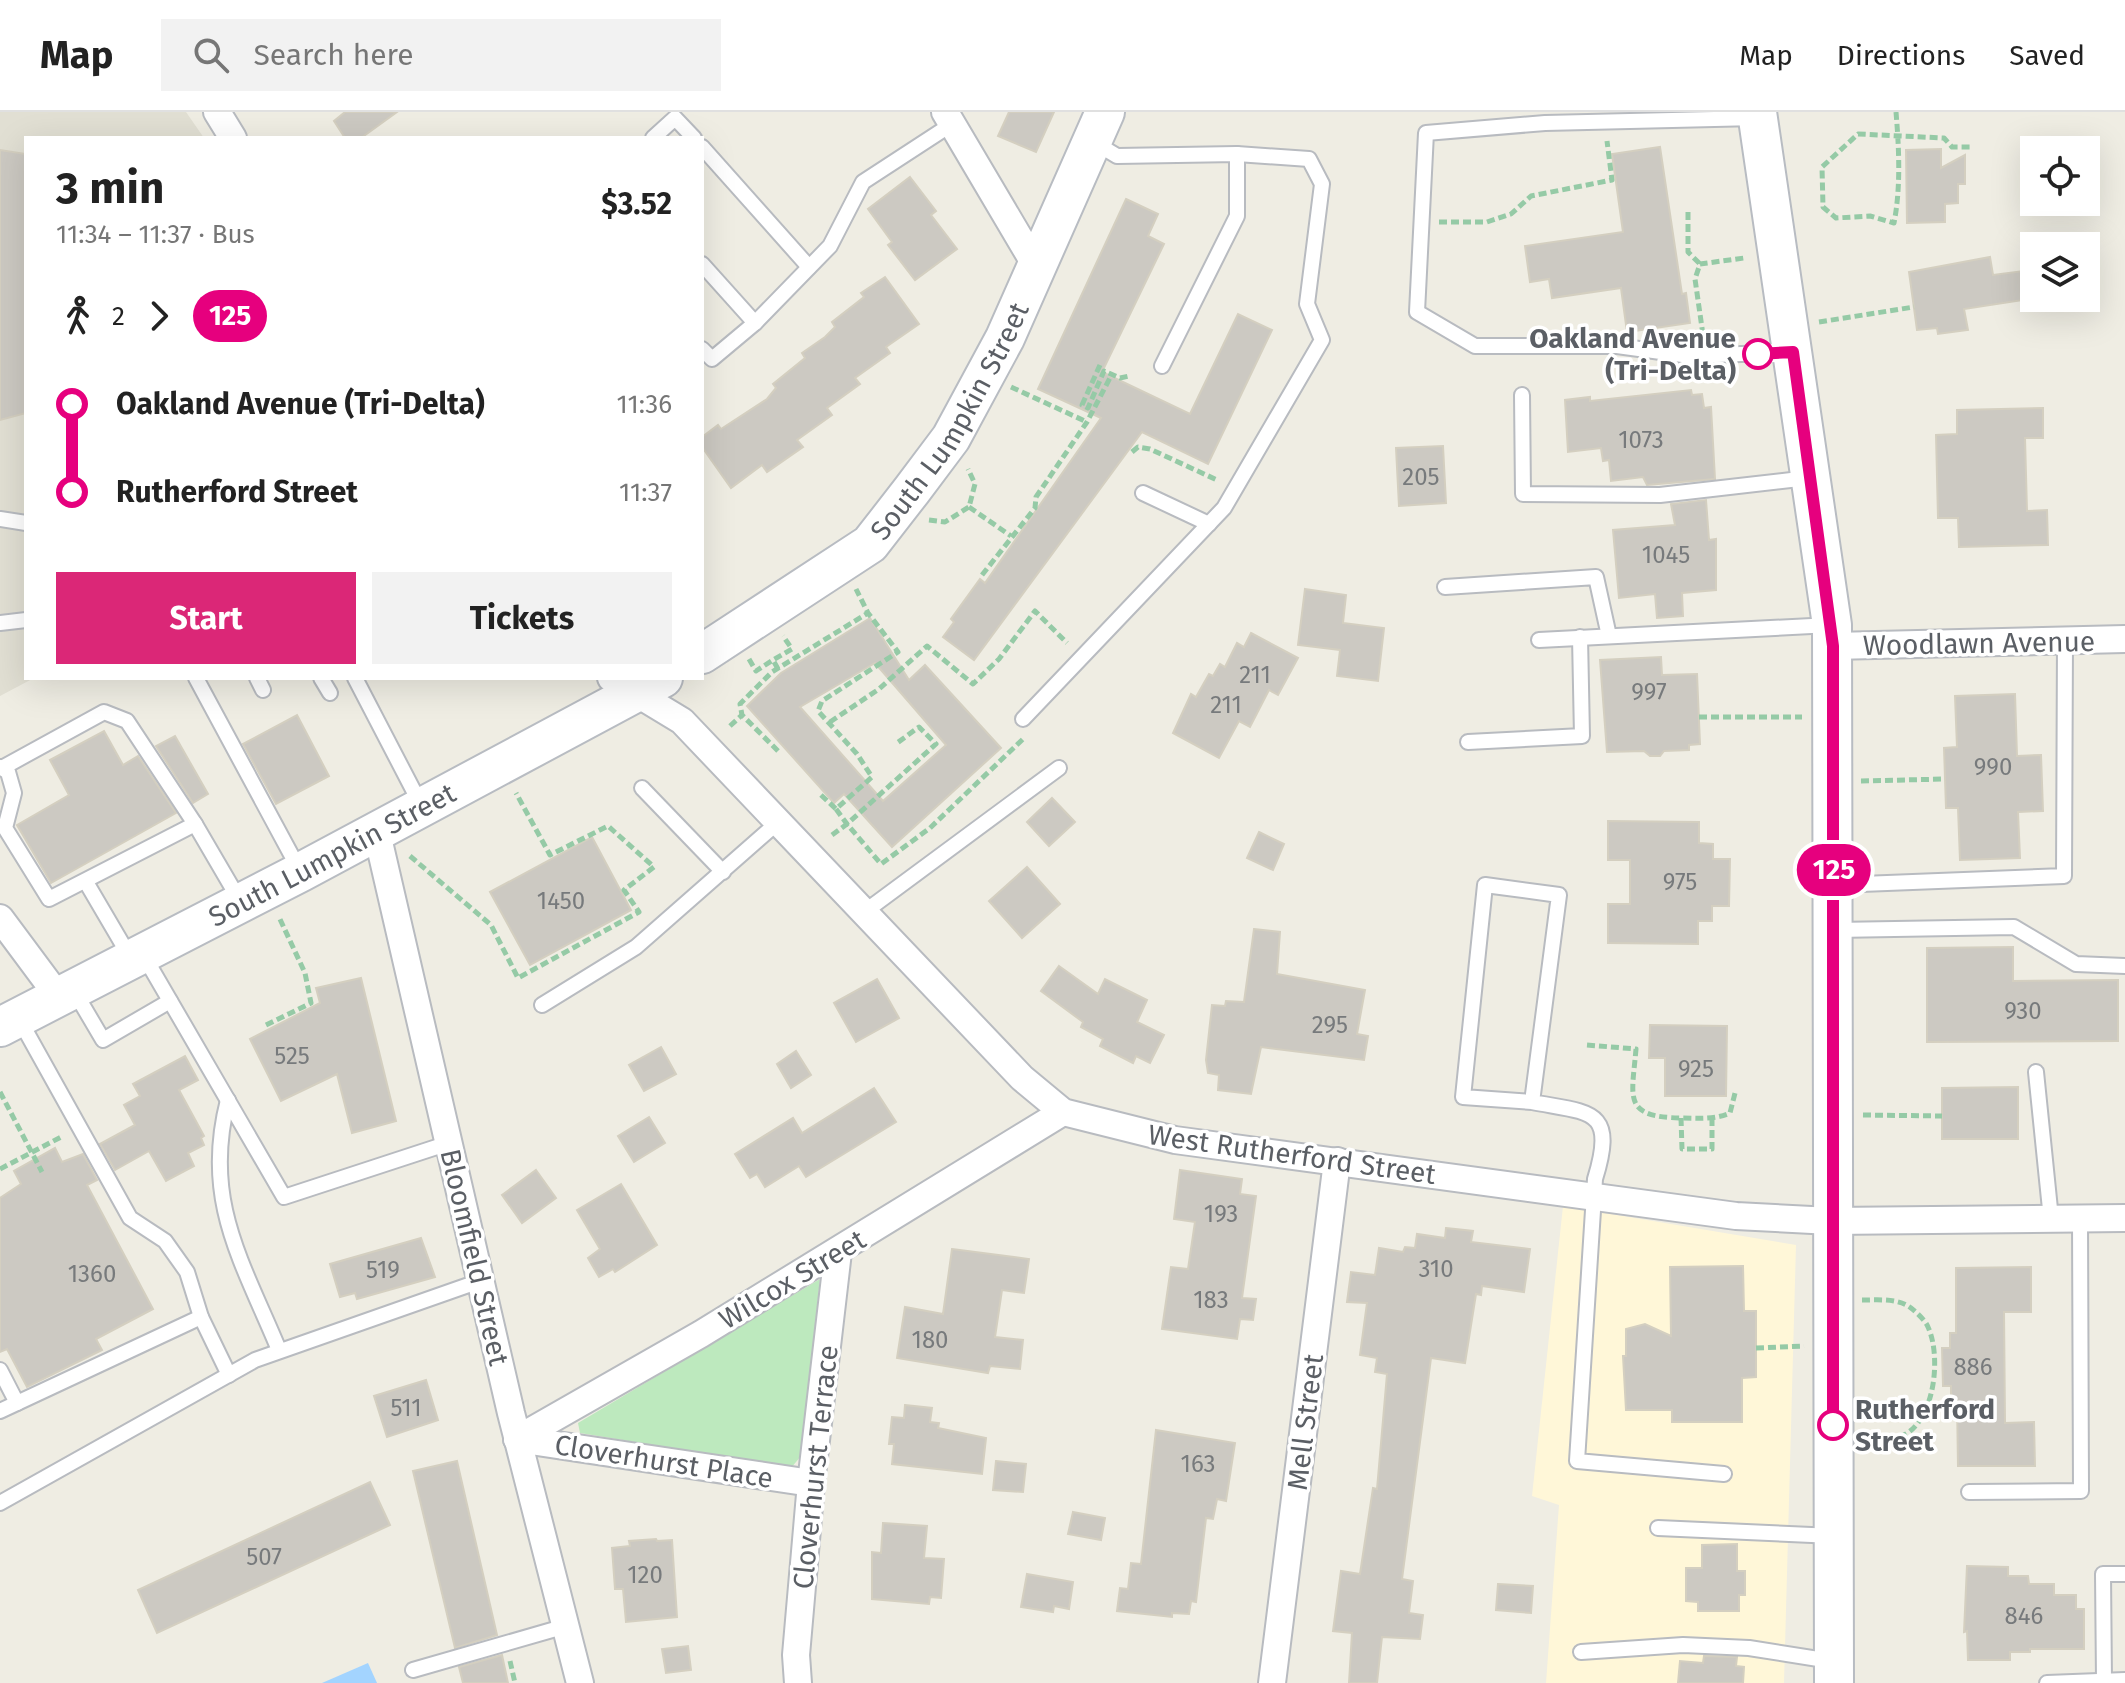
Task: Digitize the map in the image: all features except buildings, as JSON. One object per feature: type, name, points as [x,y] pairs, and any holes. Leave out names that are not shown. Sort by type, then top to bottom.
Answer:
[{"type":"main road","points":[[1757,115],[1812,477],[1832,635],[1835,885],[1831,1221],[1835,1672]]},
{"type":"main road","name":"South Lumpkin Street","points":[[704,653],[870,544],[951,438],[1005,338],[1098,126]]},
{"type":"main road","name":"South Lumpkin Street","points":[[9,1022],[240,901],[301,872],[389,840],[422,805],[635,683]]},
{"type":"street","points":[[217,112],[232,136]]},
{"type":"street","points":[[948,118],[1036,266]]},
{"type":"street","name":"Woodlawn Avenue","points":[[1832,635],[2065,641],[2125,639]]},
{"type":"street","name":"West Rutherford Street","points":[[635,683],[682,721],[776,824],[1022,1078],[1063,1112],[1175,1140],[1736,1216],[1831,1221],[2125,1218]]},
{"type":"street","name":"Bloomfield Street","points":[[389,840],[449,1143],[480,1281],[580,1683]]},
{"type":"street","points":[[0,918],[65,992]]},
{"type":"street","name":"Wilcox Street","points":[[517,1439],[838,1252],[1063,1112]]},
{"type":"street","name":"Mell Street","points":[[1272,1683],[1337,1161]]},
{"type":"street","name":"Cloverhurst Terrace","points":[[798,1683],[796,1655],[811,1483],[838,1252]]},
{"type":"street","name":"Cloverhurst Place","points":[[517,1439],[811,1483]]},
{"type":"lane","points":[[1757,115],[1545,123],[1426,133],[1417,312],[1475,346],[1617,346],[1706,355],[1793,352]]},
{"type":"lane","points":[[655,136],[675,118],[692,136]]},
{"type":"lane","points":[[704,351],[712,359],[755,323],[830,246],[863,182],[948,118]]},
{"type":"lane","points":[[1023,719],[1209,524],[1235,491],[1322,340],[1307,304],[1312,238],[1322,184],[1309,159],[1237,154],[1117,156],[1098,126]]},
{"type":"lane","points":[[704,149],[809,267]]},
{"type":"lane","points":[[1162,366],[1237,216],[1237,154]]},
{"type":"lane","points":[[704,266],[755,323]]},
{"type":"lane","points":[[1522,395],[1523,494],[1660,495],[1812,477]]},
{"type":"lane","points":[[1143,493],[1209,524]]},
{"type":"lane","points":[[0,519],[24,523]]},
{"type":"lane","points":[[1445,587],[1596,577],[1609,636]]},
{"type":"lane","points":[[0,623],[24,620]]},
{"type":"lane","points":[[1539,640],[1609,636],[1832,635]]},
{"type":"lane","points":[[1468,742],[1582,736],[1580,637]]},
{"type":"lane","points":[[1835,885],[2064,876],[2065,641]]},
{"type":"lane","points":[[197,680],[301,872]]},
{"type":"lane","points":[[322,680],[330,693]]},
{"type":"lane","points":[[356,680],[422,805]]},
{"type":"lane","points":[[1,768],[104,712],[127,721],[195,824],[240,901]]},
{"type":"lane","points":[[1,768],[8,772],[14,793],[5,828],[49,899],[195,824]]},
{"type":"lane","points":[[863,913],[1059,768]]},
{"type":"lane","points":[[642,788],[723,872]]},
{"type":"lane","points":[[542,1005],[636,947],[776,824]]},
{"type":"lane","points":[[86,882],[170,1001],[284,1197],[449,1143]]},
{"type":"lane","points":[[1532,1102],[1559,895],[1485,885],[1463,1097],[1532,1102],[1593,1115],[1601,1125],[1602,1156],[1595,1179],[1577,1461],[1724,1474]]},
{"type":"lane","points":[[1834,930],[2014,927],[2076,964],[2125,966]]},
{"type":"lane","points":[[65,992],[103,1040],[170,1001]]},
{"type":"lane","points":[[9,1022],[78,1128],[130,1218],[165,1241],[187,1272],[201,1317],[229,1375]]},
{"type":"lane","points":[[2036,1072],[2051,1219]]},
{"type":"lane","points":[[228,1100],[220,1130],[219,1196],[226,1223],[279,1350]]},
{"type":"lane","points":[[1969,1492],[2081,1491],[2080,1218]]},
{"type":"lane","points":[[0,1503],[279,1350],[480,1281]]},
{"type":"lane","points":[[0,1411],[201,1317]]},
{"type":"lane","points":[[0,1370],[17,1403]]},
{"type":"lane","points":[[1658,1528],[1835,1536]]},
{"type":"lane","points":[[2104,1681],[2103,1574],[2125,1574]]},
{"type":"lane","points":[[413,1670],[566,1626]]},
{"type":"lane","points":[[1581,1652],[1683,1645],[1749,1648],[1835,1672]]},
{"type":"lane","points":[[2047,1683],[2125,1680]]},
{"type":"path","points":[[1896,112],[1896,138],[1898,199],[1894,223],[1870,216],[1836,218],[1823,207],[1822,167],[1858,134],[1896,138],[1944,138],[1952,147],[1970,147]]},
{"type":"path","points":[[1422,222],[1487,222],[1511,214],[1531,196],[1612,180],[1609,160]]},
{"type":"path","points":[[1688,212],[1688,252],[1700,264]]},
{"type":"path","points":[[1700,264],[1744,258]]},
{"type":"path","points":[[1700,264],[1695,279],[1706,355]]},
{"type":"path","points":[[1818,322],[1914,307]]},
{"type":"path","points":[[1100,365],[1082,405],[1088,408],[1104,371],[1129,376]]},
{"type":"path","points":[[982,575],[1035,508],[1036,497],[1087,422],[1112,374]]},
{"type":"path","points":[[1018,390],[1087,422]]},
{"type":"path","points":[[1132,452],[1138,447],[1150,449],[1235,491]]},
{"type":"path","points":[[936,522],[955,518],[969,507],[975,484],[970,472]]},
{"type":"path","points":[[969,507],[1011,536]]},
{"type":"path","points":[[836,809],[872,777],[857,754],[818,711],[822,701],[898,652],[868,613],[856,588]]},
{"type":"path","points":[[830,722],[879,689],[927,646],[973,684],[999,659],[1035,611],[1082,657]]},
{"type":"path","points":[[778,751],[742,715],[740,704],[778,669],[868,613]]},
{"type":"path","points":[[748,658],[756,671],[792,649],[783,636]]},
{"type":"path","points":[[773,660],[778,669]]},
{"type":"path","points":[[730,726],[742,715]]},
{"type":"path","points":[[1699,717],[1800,717]]},
{"type":"path","points":[[832,835],[936,744],[919,727],[897,743]]},
{"type":"path","points":[[821,795],[881,864],[930,828],[1027,736]]},
{"type":"path","points":[[1860,781],[1945,779]]},
{"type":"path","points":[[389,840],[491,925],[518,978],[639,912],[624,890],[654,867],[608,826],[550,855],[519,799]]},
{"type":"path","points":[[266,1025],[311,1003],[305,973],[278,916]]},
{"type":"path","points":[[1587,1045],[1636,1049],[1633,1091],[1640,1111],[1651,1118],[1712,1118],[1730,1113],[1735,1093]]},
{"type":"path","points":[[0,1092],[42,1172]]},
{"type":"path","points":[[1862,1115],[1942,1116]]},
{"type":"path","points":[[1681,1118],[1682,1149],[1712,1149],[1712,1118]]},
{"type":"path","points":[[0,1169],[78,1128]]},
{"type":"path","points":[[1867,1300],[1886,1299],[1909,1306],[1928,1326],[1935,1364],[1932,1398],[1925,1413],[1899,1438],[1867,1440]]},
{"type":"path","points":[[1756,1348],[1805,1346]]},
{"type":"shaded area","points":[[0,112],[186,112],[203,136],[24,136],[24,680],[30,680],[0,696]]},
{"type":"shaded area","points":[[1563,1206],[1796,1245],[1784,1683],[1546,1683],[1559,1505],[1532,1496]]},
{"type":"green space","points":[[820,1279],[801,1456],[791,1468],[580,1433],[578,1423]]},
{"type":"water","points":[[368,1663],[377,1683],[322,1683]]},
{"type":"bus line","name":"125","points":[[1758,354],[1793,352],[1832,625],[1835,885],[1831,1221],[1833,1425]]},
{"type":"place","name":"Oakland Avenue (Tri-Delta)","points":[[1758,354]]},
{"type":"place","name":"Rutherford Street","points":[[1833,1425]]}]
